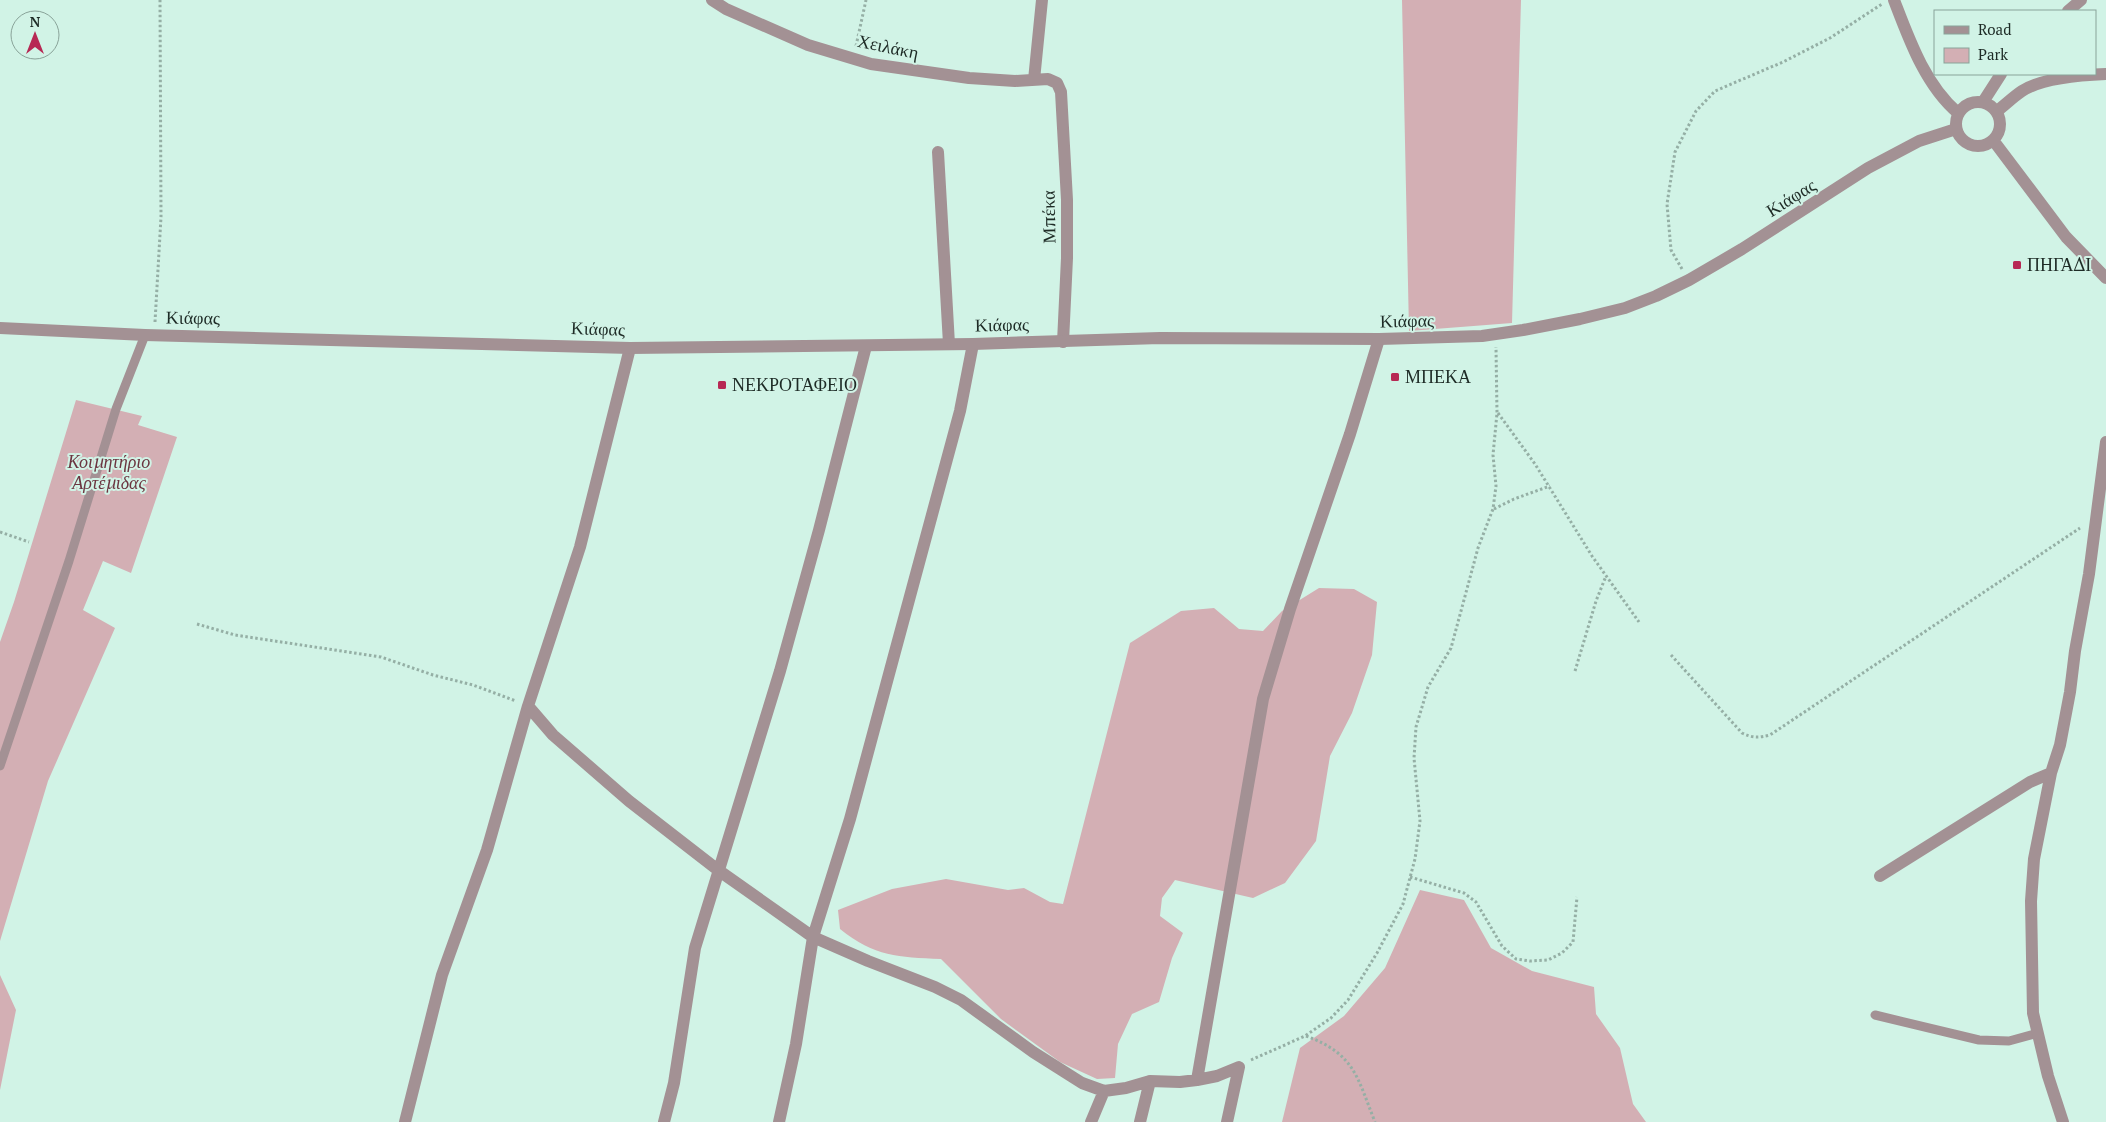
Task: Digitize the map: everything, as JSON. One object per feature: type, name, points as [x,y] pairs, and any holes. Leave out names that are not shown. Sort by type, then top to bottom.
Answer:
[{"type":"street","name":"Χειλάκη","points":[[712,0],[726,9],[808,45],[871,64],[928,74],[969,78],[1053,80],[1060,87],[1061,92]]},
{"type":"street","points":[[1034,80],[1042,0]]},
{"type":"street","points":[[1894,0],[1916,54],[1935,86],[1949,105],[1958,113]]},
{"type":"street","points":[[2069,10],[2081,0]]},
{"type":"street","points":[[1984,102],[2000,75]]},
{"type":"street","points":[[1997,111],[2023,90],[2054,80],[2085,75]]},
{"type":"street","name":"Μπέκα","points":[[1061,92],[1067,200],[1067,258],[1063,342]]},
{"type":"street","points":[[1974,102],[1984,102],[1997,111],[2000,127],[1993,140],[1979,146],[1972,145],[1965,142],[1956,129],[1958,113],[1965,106],[1974,102]]},
{"type":"street","name":"Κιάφας","points":[[0,328],[150,335],[630,348],[973,344],[1160,338],[1428,339],[1496,334],[1571,321],[1625,308],[1689,280],[1803,211],[1868,168],[1919,141],[1956,129]]},
{"type":"street","points":[[1993,140],[2061,230],[2106,278]]},
{"type":"street","points":[[938,152],[949,344]]},
{"type":"street","points":[[1197,1080],[1263,699],[1290,608],[1350,434],[1379,339]]},
{"type":"street","points":[[779,1122],[796,1044],[813,937],[850,819],[890,674],[960,411],[973,344]]},
{"type":"street","points":[[664,1122],[674,1083],[695,948],[780,671],[819,530],[866,346]]},
{"type":"street","points":[[405,1122],[442,975],[487,850],[528,706],[580,548],[630,348]]},
{"type":"street","points":[[2063,1122],[2048,1076],[2033,1013],[2031,992],[2031,901],[2034,859],[2051,773],[2060,745],[2066,714],[2097,517],[2106,442]]},
{"type":"street","points":[[528,706],[553,735],[629,801],[718,870],[813,937],[935,987],[961,1000],[1032,1052],[1082,1083],[1104,1091],[1126,1088],[1150,1081],[1180,1082],[1197,1080],[1217,1076],[1239,1067]]},
{"type":"street","points":[[1880,876],[2030,782],[2051,773]]},
{"type":"street","points":[[1228,1122],[1239,1067]]},
{"type":"street","points":[[1140,1122],[1150,1081]]},
{"type":"street","points":[[1091,1122],[1104,1091]]},
{"type":"lane","points":[[0,766],[69,561],[116,409],[150,335]]},
{"type":"lane","points":[[1875,1015],[1979,1040],[2009,1041],[2038,1033]]},
{"type":"path","points":[[150,335],[161,216],[160,0]]},
{"type":"path","points":[[854,58],[866,0]]},
{"type":"path","points":[[1689,280],[1671,250],[1667,204],[1674,152],[1696,110],[1715,91],[1783,62],[1822,42],[1888,0]]},
{"type":"path","points":[[1239,1067],[1260,1055],[1305,1036],[1331,1018],[1348,1000],[1377,953],[1403,904],[1415,859],[1420,822],[1414,758],[1416,727],[1428,687],[1451,648],[1478,548],[1493,509],[1496,486],[1493,455],[1497,413],[1496,334]]},
{"type":"path","points":[[1497,413],[1550,486],[1606,576],[1639,622]]},
{"type":"path","points":[[1493,509],[1514,498],[1550,486]]},
{"type":"path","points":[[1671,656],[1742,733],[1759,738],[1770,735],[2097,517]]},
{"type":"path","points":[[0,532],[29,542]]},
{"type":"path","points":[[1575,671],[1596,601],[1606,576]]},
{"type":"path","points":[[197,624],[235,635],[381,658],[433,675],[473,685],[528,706]]},
{"type":"path","points":[[1410,878],[1464,893],[1476,902],[1502,946],[1516,959],[1530,962],[1548,960],[1562,953],[1573,942],[1577,897]]},
{"type":"path","points":[[1305,1036],[1326,1043],[1348,1060],[1375,1122]]},
{"type":"green space","points":[[1402,0],[1521,0],[1512,323],[1409,331]]},
{"type":"green space","name":"Κοιμητήριο Αρτέμιδας","points":[[76,400],[142,416],[138,425],[177,437],[131,573],[103,561],[83,610],[115,628],[48,781],[0,941],[0,642]]},
{"type":"green space","points":[[1319,588],[1354,589],[1377,602],[1372,655],[1352,713],[1330,756],[1316,841],[1285,883],[1253,898],[1175,880],[1162,898],[1160,916],[1183,933],[1172,958],[1159,1002],[1132,1014],[1118,1044],[1115,1078],[1097,1079],[1060,1062],[1001,1019],[941,959],[888,954],[864,945],[840,929],[838,910],[892,889],[946,879],[1008,890],[1024,888],[1050,902],[1063,904],[1130,643],[1181,611],[1214,608],[1239,629],[1263,631],[1282,611]]},
{"type":"green space","points":[[1420,890],[1464,900],[1491,948],[1532,971],[1594,987],[1596,1014],[1620,1048],[1633,1104],[1646,1122],[1282,1122],[1300,1048],[1344,1016],[1385,968]]},
{"type":"green space","points":[[0,975],[16,1010],[0,1090]]},
{"type":"place","name":"ΠΗΓΑΔΙ","points":[[2017,265]]},
{"type":"place","name":"ΜΠΕΚΑ","points":[[1395,377]]},
{"type":"place","name":"ΝΕΚΡΟΤΑΦΕΙΟ","points":[[722,385]]}]
